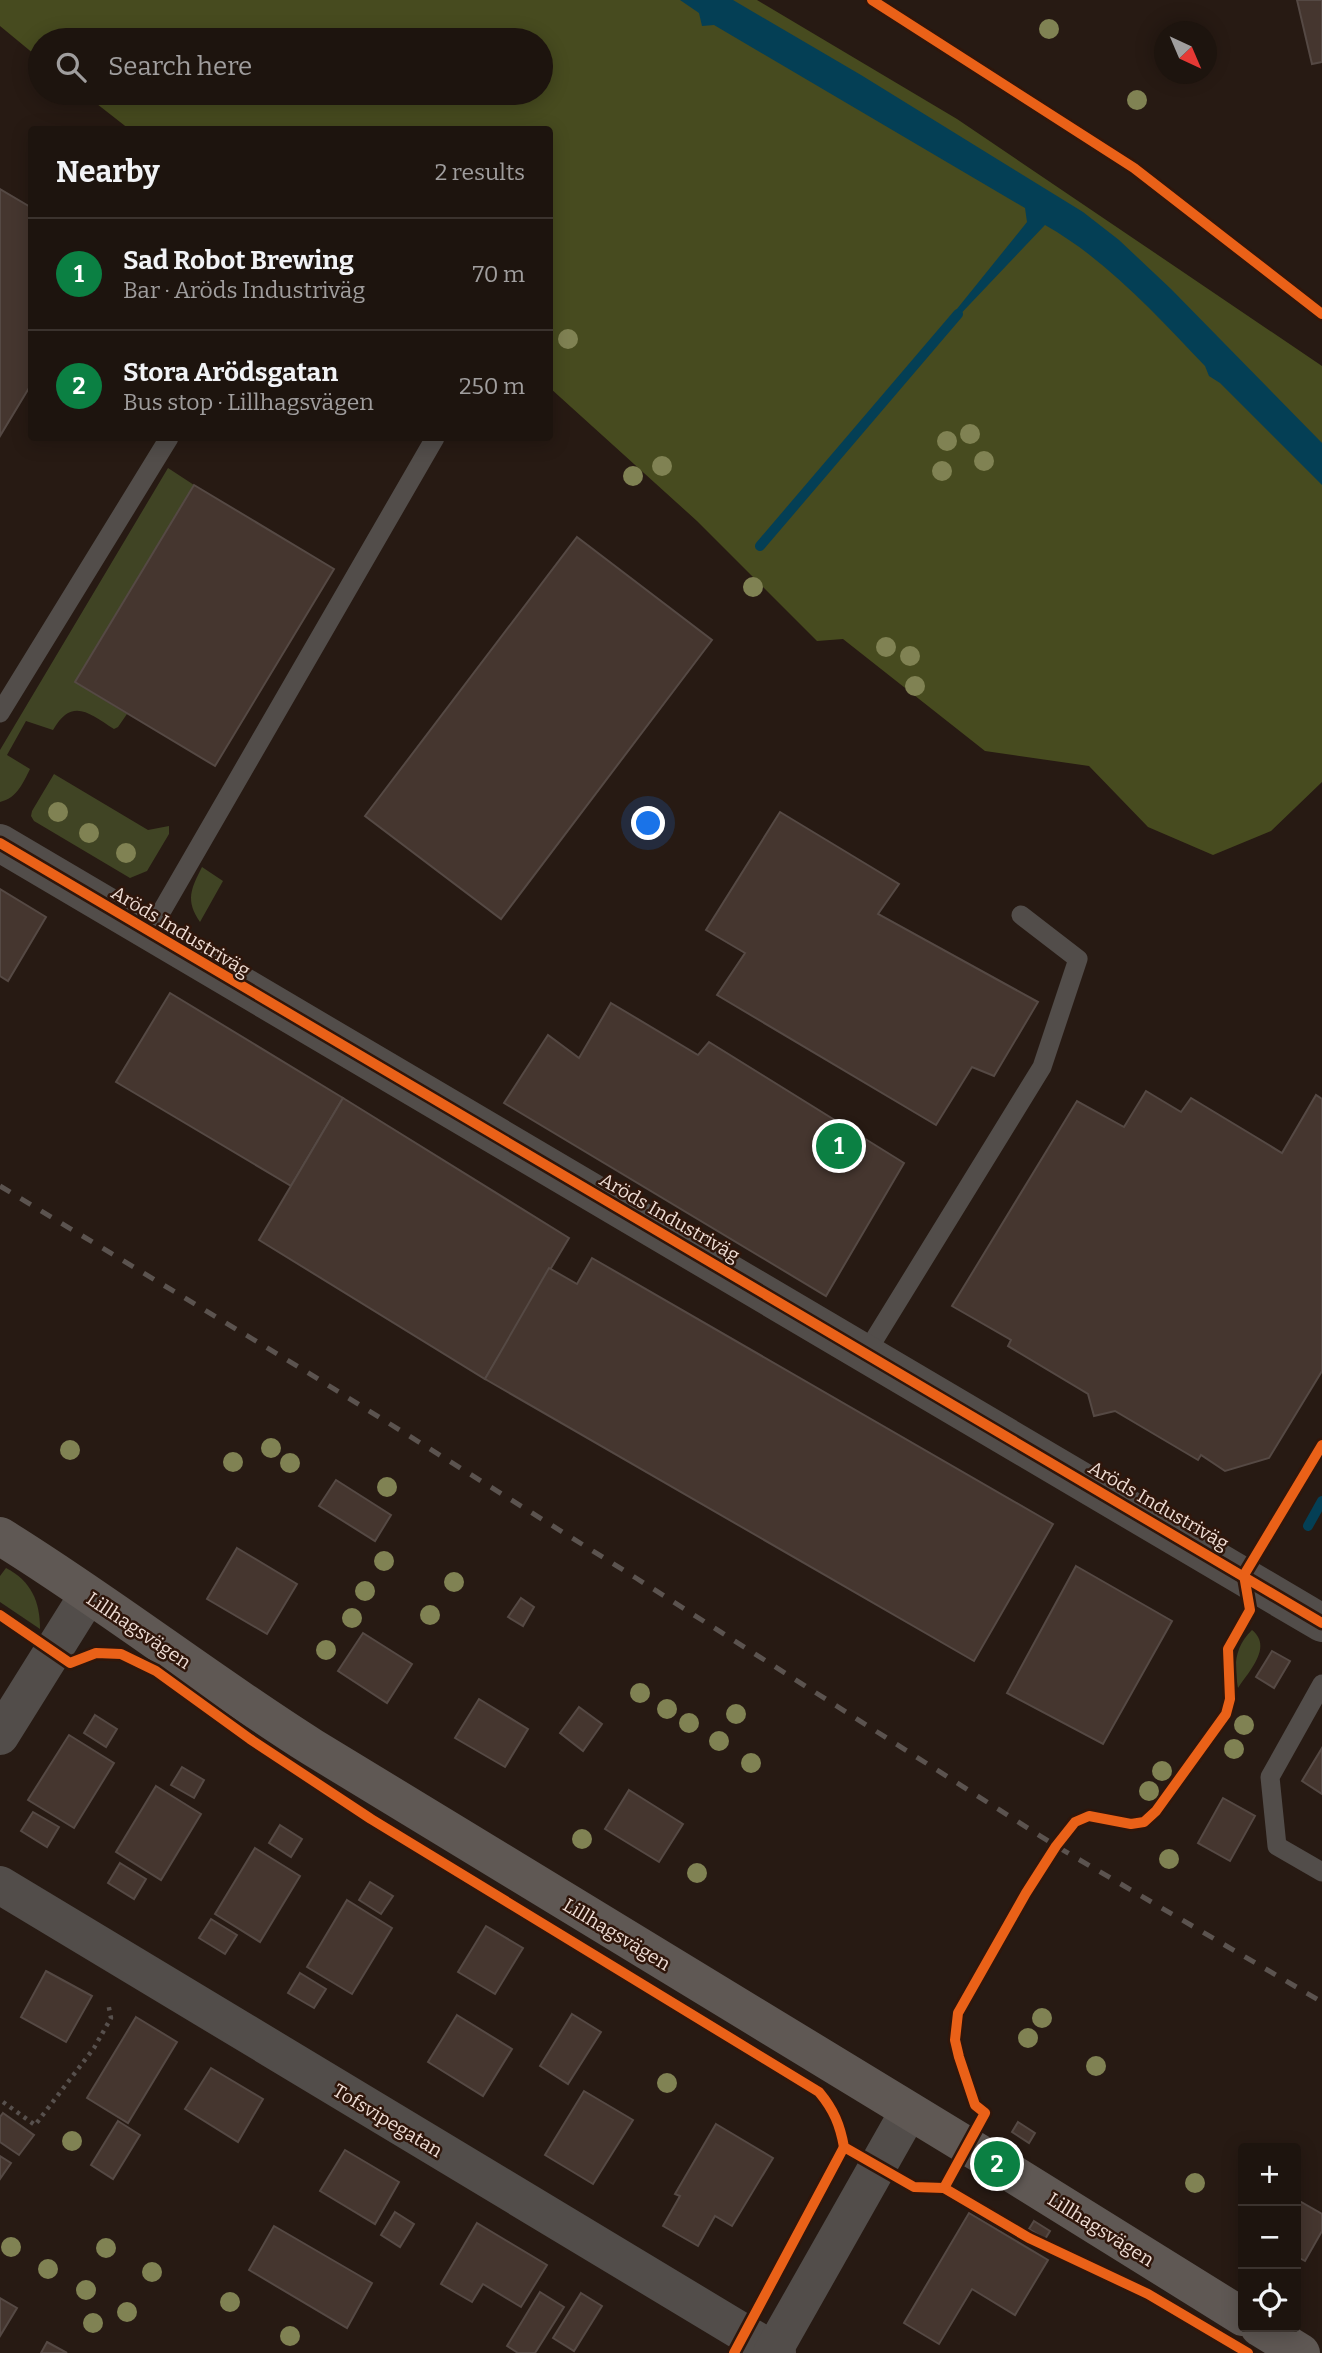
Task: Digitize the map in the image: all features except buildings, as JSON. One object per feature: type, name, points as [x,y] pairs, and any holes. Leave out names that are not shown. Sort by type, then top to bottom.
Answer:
[{"type":"street","name":"Aröds Industriväg","points":[[0,843],[1322,1623]]},
{"type":"street","name":"Lillhagsvägen","points":[[0,1536],[301,1740],[1238,2314]]},
{"type":"street","points":[[0,1736],[88,1595]]},
{"type":"street","name":"Tofsvipegatan","points":[[0,1885],[774,2352]]},
{"type":"street","points":[[774,2352],[909,2111]]},
{"type":"street","points":[[1267,2332],[1301,2353]]},
{"type":"lane","points":[[0,713],[167,441]]},
{"type":"lane","points":[[149,933],[433,441]]},
{"type":"lane","points":[[866,1353],[1042,1067],[1078,959],[1021,915]]},
{"type":"lane","points":[[1322,1684],[1270,1777],[1278,1846],[1322,1872]]},
{"type":"path","points":[[3,2102],[35,2125],[106,2028],[111,2018],[108,2003]]},
{"type":"green space","points":[[0,0],[757,0],[957,119],[1322,366],[1322,782],[1271,831],[1213,855],[1148,827],[1089,766],[985,751],[843,639],[817,641],[697,521],[553,391],[553,126],[125,126],[98,105],[553,105],[553,28],[28,28],[28,49],[0,26]]},
{"type":"green space","points":[[168,468],[194,485],[75,682],[127,714],[114,729],[81,711],[67,714],[53,730],[26,721],[7,755],[30,769],[15,793],[0,802],[0,750]]},
{"type":"green space","points":[[54,774],[148,830],[169,826],[169,834],[147,871],[130,878],[34,821],[32,811]]},
{"type":"green space","points":[[202,867],[223,881],[200,922],[192,907],[191,895]]},
{"type":"green space","points":[[6,1568],[22,1579],[32,1593],[38,1609],[40,1629],[0,1602],[0,1576]]},
{"type":"green space","points":[[1252,1630],[1258,1637],[1260,1651],[1253,1667],[1238,1688],[1237,1657],[1242,1643]]},
{"type":"water","points":[[680,0],[733,0],[861,75],[1083,212],[1119,240],[1171,289],[1322,443],[1322,485],[1220,383],[1209,376],[1205,366],[1130,290],[1089,255],[1045,225],[952,323],[944,325],[1027,222],[1025,208],[714,25],[702,26],[699,13]]},
{"type":"waterway","points":[[760,546],[958,314]]},
{"type":"waterway","points":[[1308,1526],[1322,1501]]},
{"type":"railway","points":[[0,1186],[307,1372],[1056,1846],[1322,2002]]},
{"type":"cycle path","points":[[872,0],[1134,168],[1322,314]]},
{"type":"cycle path","points":[[0,843],[1322,1623]]},
{"type":"cycle path","points":[[944,2188],[985,2113],[975,2105],[959,2057],[955,2040],[958,2013],[1026,1893],[1075,1822],[1089,1816],[1131,1824],[1144,1822],[1156,1811],[1226,1714],[1230,1699],[1228,1649],[1250,1610],[1244,1575],[1322,1445]]},
{"type":"cycle path","points":[[0,1615],[70,1663],[96,1653],[121,1654],[156,1671],[250,1739],[371,1819],[819,2092],[836,2118],[844,2147],[914,2187],[944,2188],[1029,2238],[1148,2294],[1248,2353]]},
{"type":"cycle path","points":[[734,2353],[844,2147]]},
{"type":"place","name":"Sad Robot Brewing","points":[[839,1146]]},
{"type":"place","name":"Stora Arödsgatan","points":[[997,2164]]}]
